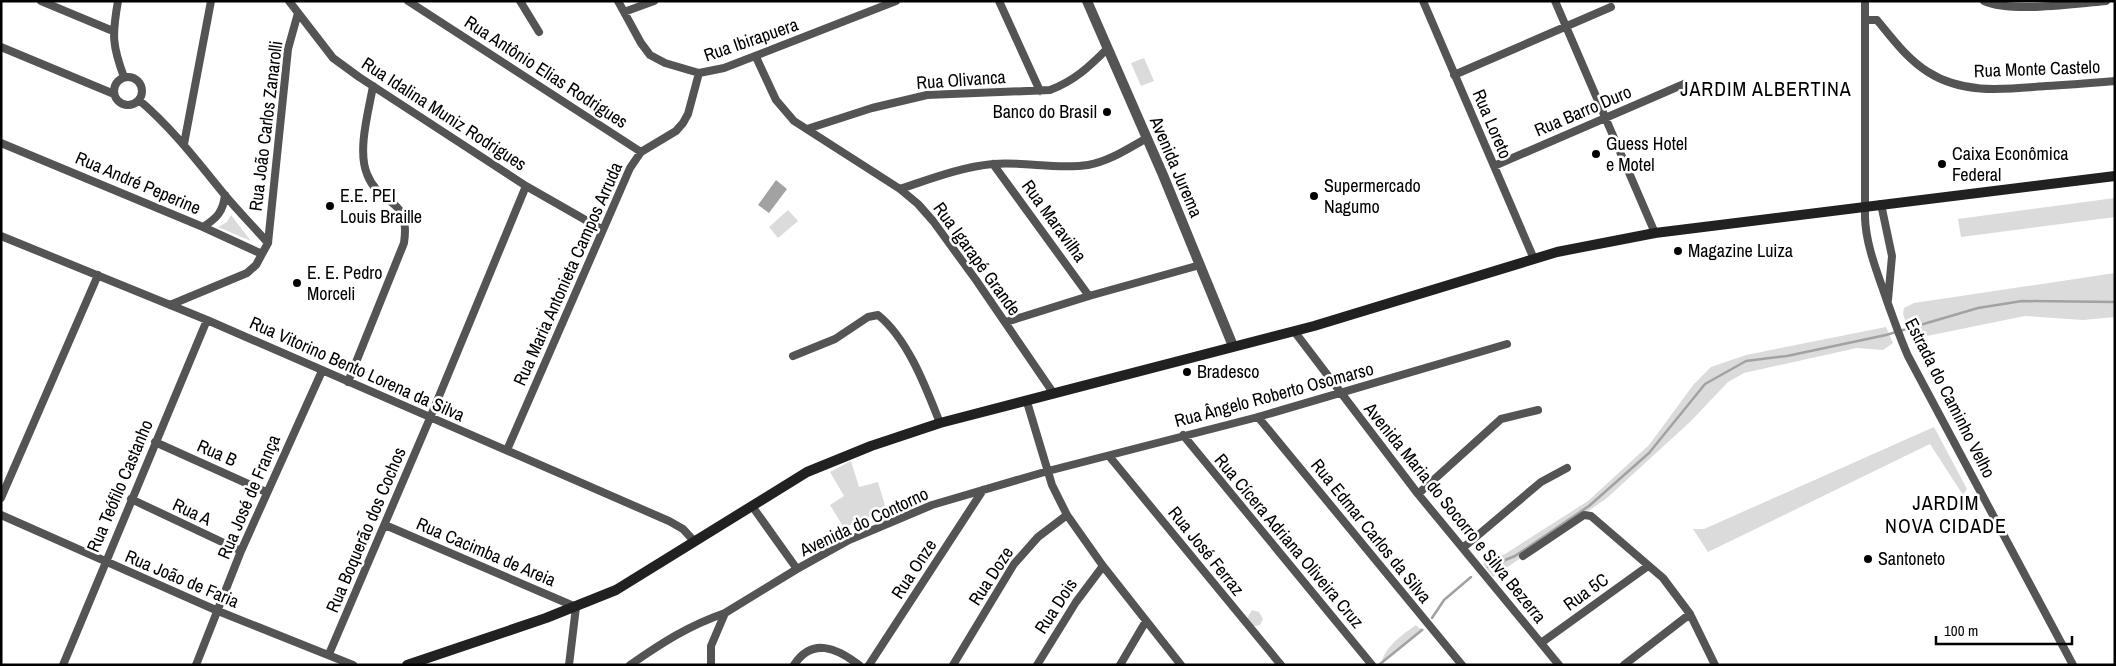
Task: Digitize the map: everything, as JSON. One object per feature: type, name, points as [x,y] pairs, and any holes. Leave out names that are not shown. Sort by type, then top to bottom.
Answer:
[{"type":"main road","points":[[407,665],[576,607],[616,590],[807,472],[871,446],[940,423],[1027,402],[1294,331],[1557,252],[1656,233],[2115,176]]},
{"type":"street","points":[[41,1],[113,31]]},
{"type":"street","points":[[118,1],[113,31],[115,54],[124,77]]},
{"type":"street","points":[[184,144],[211,1]]},
{"type":"street","name":"Rua Idalina Muniz Rodrigues","points":[[289,1],[334,58],[373,86],[526,186],[603,230]]},
{"type":"street","name":"Rua Antônio Elias Rodrigues","points":[[408,1],[642,152]]},
{"type":"street","points":[[520,1],[539,32]]},
{"type":"street","points":[[618,1],[640,43],[650,55],[665,63],[699,73]]},
{"type":"street","points":[[624,12],[654,1]]},
{"type":"street","name":"Rua Ibirapuera","points":[[699,73],[724,68],[756,57],[896,1]]},
{"type":"street","points":[[999,1],[1040,91]]},
{"type":"street","name":"Avenida Jurema","points":[[1087,1],[1148,138],[1233,346]]},
{"type":"street","name":"Rua Loreto","points":[[1423,1],[1534,259]]},
{"type":"street","points":[[1555,1],[1656,233]]},
{"type":"street","name":"Estrada do Caminho Velho","points":[[1865,1],[1865,206],[1866,228],[1876,268],[1900,340],[2073,665]]},
{"type":"street","points":[[1984,1],[1996,6],[2106,1]]},
{"type":"street","points":[[1454,75],[1611,7]]},
{"type":"street","name":"Rua João Carlos Zanarolli","points":[[268,243],[288,49],[298,13]]},
{"type":"street","name":"Rua Monte Castelo","points":[[1865,20],[1877,20],[1896,43],[1927,71],[1962,87],[2004,89],[2115,81]]},
{"type":"street","points":[[1,48],[114,94],[122,104],[132,105],[139,100],[142,92],[140,83],[133,78],[124,77],[115,85],[114,94]]},
{"type":"street","name":"Rua Olivanca","points":[[807,129],[890,102],[927,95],[1050,90],[1065,85],[1080,76],[1107,49]]},
{"type":"street","name":"Rua Igarapé Grande","points":[[756,57],[776,100],[794,121],[900,189],[933,220],[1006,322],[1054,394]]},
{"type":"street","name":"Rua Maria Antonieta Campos Arruda","points":[[507,450],[630,168],[642,152],[676,131],[683,123],[688,114],[699,73]]},
{"type":"street","name":"Rua Barro Duro","points":[[1494,166],[1684,84]]},
{"type":"street","points":[[348,382],[404,243],[406,228],[405,218],[398,207],[374,188],[366,172],[364,151],[365,128],[373,86]]},
{"type":"street","points":[[139,100],[157,115],[184,144],[225,195],[268,243],[256,265],[246,273],[170,305]]},
{"type":"street","points":[[900,189],[947,173],[993,164],[1088,165],[1104,160],[1148,138]]},
{"type":"street","name":"Rua André Peperine","points":[[1,143],[203,226],[262,254]]},
{"type":"street","name":"Rua Maravilha","points":[[993,164],[1089,296]]},
{"type":"street","name":"Rua Boquerão dos Cochos","points":[[329,654],[385,525],[526,186]]},
{"type":"street","points":[[203,226],[217,218],[222,211],[225,195]]},
{"type":"street","name":"Estrada do Caminho Velho","points":[[1881,204],[1892,256],[1888,302]]},
{"type":"street","name":"Rua Vitorino Bento Lorena da Silva","points":[[1,236],[206,320],[669,521],[682,529],[694,542]]},
{"type":"street","points":[[1006,322],[1089,296],[1200,265]]},
{"type":"street","points":[[1,498],[98,275]]},
{"type":"street","points":[[793,356],[834,339],[868,316],[878,315],[889,325],[904,347],[924,385],[940,423]]},
{"type":"street","name":"Rua Teófilo Castanho","points":[[63,665],[104,562],[206,320]]},
{"type":"street","name":"Avenida Maria do Socorro e Silva Bezerra","points":[[1294,331],[1340,394],[1418,494],[1464,547],[1559,665]]},
{"type":"street","name":"Rua Ângelo Roberto Osomarso","points":[[1048,472],[1258,417],[1507,344]]},
{"type":"street","name":"Rua José de França","points":[[196,665],[266,492],[322,371]]},
{"type":"street","points":[[1027,402],[1058,500],[1103,566],[1181,665]]},
{"type":"street","points":[[1418,494],[1501,420],[1538,410]]},
{"type":"street","name":"Rua Edmar Carlos da Silva","points":[[1258,417],[1462,665]]},
{"type":"street","name":"Rua Cícera Adriana Oliveira Cruz","points":[[1183,436],[1372,665]]},
{"type":"street","name":"Rua B","points":[[155,442],[266,492]]},
{"type":"street","name":"Rua José Ferraz","points":[[1109,456],[1281,665]]},
{"type":"street","points":[[1464,547],[1541,482],[1567,468]]},
{"type":"street","name":"Avenida do Contorno","points":[[630,665],[671,636],[699,622],[726,613],[797,569],[849,540],[932,505],[1048,472]]},
{"type":"street","name":"Rua Onze","points":[[869,665],[984,490]]},
{"type":"street","name":"Rua A","points":[[131,499],[241,551]]},
{"type":"street","points":[[752,506],[797,569]]},
{"type":"street","points":[[1523,556],[1587,514],[1663,578],[1690,614],[1715,665]]},
{"type":"street","name":"Rua João de Faria","points":[[1,515],[218,611],[353,665]]},
{"type":"street","name":"Rua Doze","points":[[954,665],[1014,564],[1038,537],[1067,515]]},
{"type":"street","name":"Rua Cacimba de Areia","points":[[385,525],[576,607]]},
{"type":"street","name":"Rua Dois","points":[[1037,665],[1076,602],[1103,566]]},
{"type":"street","name":"Rua 5C","points":[[1541,643],[1648,566]]},
{"type":"street","points":[[2027,601],[2035,594]]},
{"type":"street","points":[[569,665],[576,607]]},
{"type":"street","points":[[710,665],[711,646],[726,613]]},
{"type":"street","points":[[1624,665],[1690,614]]},
{"type":"street","points":[[1120,665],[1146,620]]},
{"type":"street","points":[[794,665],[806,652],[824,647],[840,652],[859,665]]},
{"type":"shaded area","points":[[1144,58],[1154,81],[1141,86],[1131,63]]},
{"type":"shaded area","points":[[776,180],[787,189],[769,213],[758,205]]},
{"type":"shaded area","points":[[2115,198],[2115,217],[1961,237],[1958,219]]},
{"type":"shaded area","points":[[788,210],[798,221],[778,238],[769,227]]},
{"type":"shaded area","points":[[231,215],[251,241],[218,227],[227,222]]},
{"type":"shaded area","points":[[2115,273],[2115,317],[2083,320],[2025,316],[1912,339],[1903,314],[1904,308],[1914,303]]},
{"type":"shaded area","points":[[1886,327],[1893,343],[1883,350],[1857,348],[1744,373],[1728,382],[1691,421],[1607,498],[1493,577],[1483,564],[1505,554],[1588,501],[1649,445],[1694,384],[1711,367],[1746,355]]},
{"type":"shaded area","points":[[1934,427],[1967,489],[1963,495],[1930,444],[1708,552],[1693,529],[1704,529]]},
{"type":"shaded area","points":[[851,461],[859,487],[878,482],[886,509],[844,528],[830,505],[844,496],[830,472]]},
{"type":"shaded area","points":[[1252,610],[1259,612],[1263,619],[1260,625],[1251,627],[1246,620]]},
{"type":"shaded area","points":[[1416,625],[1419,628],[1425,629],[1383,663],[1384,656],[1391,645]]},
{"type":"waterway","points":[[1488,567],[1515,556],[1589,506],[1649,453],[1705,384],[1746,361],[1787,356],[1886,335],[1978,308],[2022,301],[2115,302]]},
{"type":"waterway","points":[[1432,618],[1444,600],[1471,577]]},
{"type":"waterway","points":[[1380,664],[1422,630]]},
{"type":"place","name":"Banco do Brasil","points":[[1107,112]]},
{"type":"place","name":"Guess Hotel e Motel","points":[[1596,154]]},
{"type":"place","name":"Caixa Econômica Federal","points":[[1942,164]]},
{"type":"place","name":"Supermercado Nagumo","points":[[1314,196]]},
{"type":"place","name":"E.E. PEI Louis Braille","points":[[330,206]]},
{"type":"place","name":"Magazine Luiza","points":[[1678,251]]},
{"type":"place","name":"E. E. Pedro Morceli","points":[[297,283]]},
{"type":"place","name":"Bradesco","points":[[1187,372]]},
{"type":"place","name":"Santoneto","points":[[1868,559]]},
{"type":"district","name":"JARDIM ALBERTINA","points":[[1766,89]]},
{"type":"district","name":"JARDIM NOVA CIDADE","points":[[1946,514]]}]
